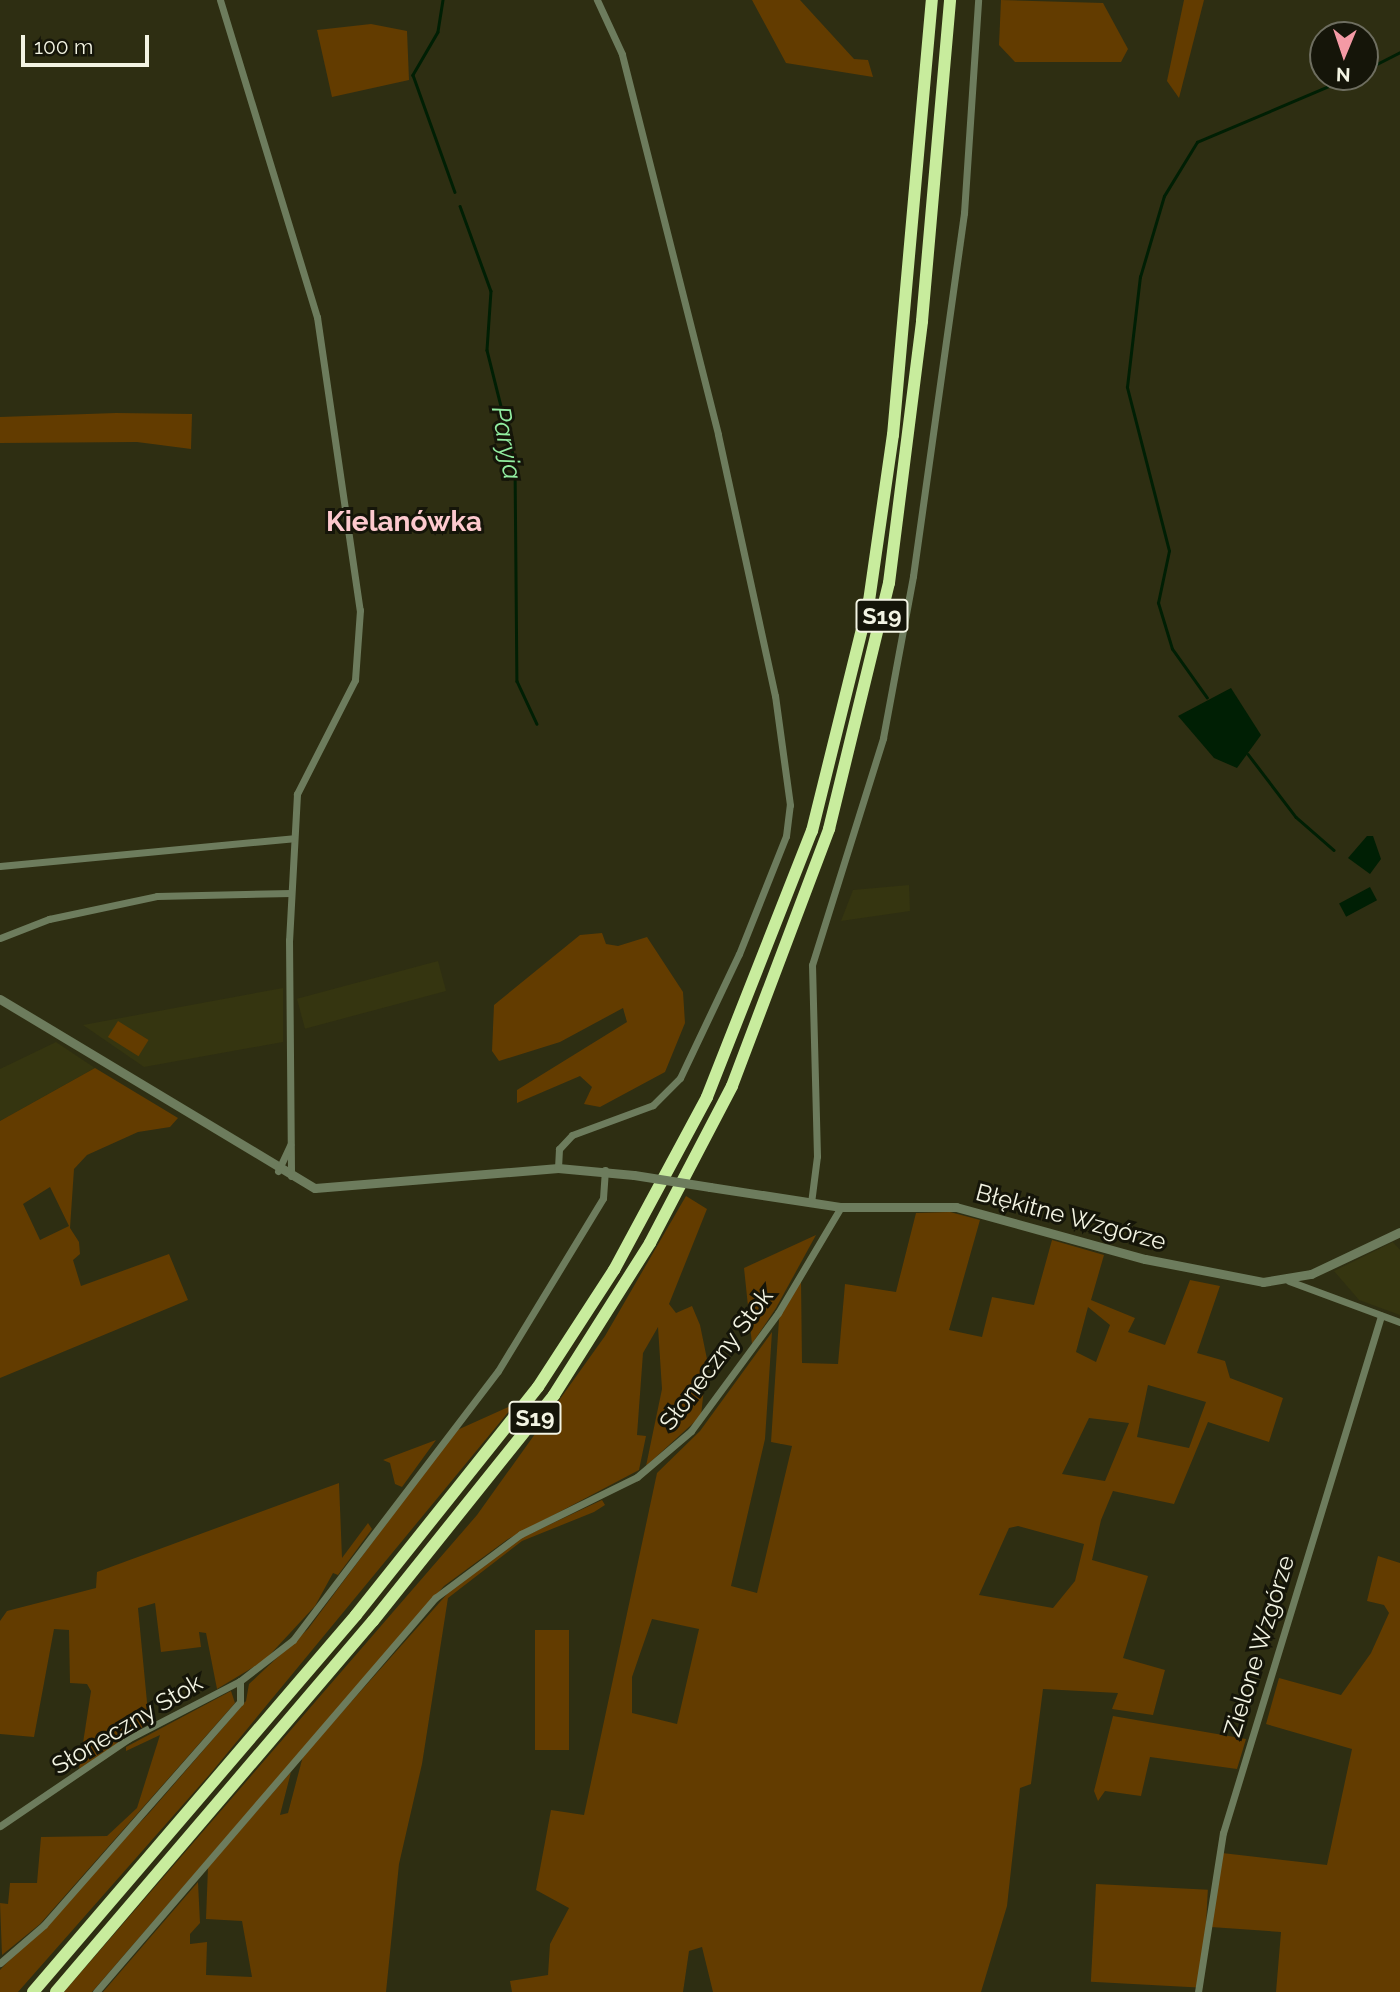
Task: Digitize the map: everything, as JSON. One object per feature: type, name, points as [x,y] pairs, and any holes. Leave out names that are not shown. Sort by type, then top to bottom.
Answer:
[{"type":"highway","name":"S19","points":[[33,1992],[356,1615],[538,1387],[614,1270],[707,1097],[812,831],[869,601],[895,422],[932,0]]},
{"type":"highway","name":"S19","points":[[56,1992],[373,1621],[554,1395],[650,1243],[732,1086],[829,829],[889,583],[922,321],[950,0]]},
{"type":"street","points":[[220,0],[317,317],[360,610],[358,671],[306,769],[294,838],[291,893],[290,1178]]},
{"type":"street","points":[[558,1168],[559,1149],[572,1135],[653,1105],[680,1077],[740,954],[786,836],[790,805],[775,696],[718,435],[622,54],[597,0]]},
{"type":"street","points":[[811,1203],[817,1156],[812,965],[883,738],[913,576],[964,213],[978,0]]},
{"type":"street","points":[[0,866],[294,838]]},
{"type":"street","points":[[0,937],[49,919],[157,896],[291,893]]},
{"type":"street","name":"Błękitne Wzgórze","points":[[0,999],[290,1178],[341,1190],[558,1168],[605,1170],[841,1207],[956,1207],[1145,1259],[1289,1281]]},
{"type":"street","points":[[278,1171],[291,1144]]},
{"type":"street","name":"Słoneczny Stok","points":[[0,1826],[128,1739],[240,1681],[308,1622],[498,1371],[603,1198],[605,1170]]},
{"type":"street","name":"Słoneczny Stok","points":[[96,1992],[435,1598],[479,1563],[629,1481],[675,1447],[761,1338],[841,1207]]},
{"type":"street","points":[[1289,1281],[1400,1232]]},
{"type":"street","points":[[1289,1281],[1400,1322]]},
{"type":"street","name":"Zielone Wzgórze","points":[[1198,1992],[1223,1833],[1381,1316]]},
{"type":"street","points":[[0,1963],[44,1925],[232,1712],[242,1698],[240,1681]]},
{"type":"shaded area","points":[[752,0],[800,0],[854,59],[868,60],[873,77],[786,63]]},
{"type":"shaded area","points":[[1001,0],[1103,3],[1128,49],[1121,62],[1015,62],[999,45]]},
{"type":"shaded area","points":[[1184,0],[1204,0],[1179,98],[1167,81]]},
{"type":"shaded area","points":[[371,24],[407,31],[409,80],[332,97],[317,30]]},
{"type":"shaded area","points":[[116,413],[192,414],[191,449],[137,442],[0,443],[0,417]]},
{"type":"shaded area","points":[[1231,688],[1261,735],[1237,768],[1214,758],[1178,716]]},
{"type":"shaded area","points":[[1367,836],[1373,836],[1381,859],[1370,874],[1348,858]]},
{"type":"shaded area","points":[[909,885],[910,911],[841,921],[853,890]]},
{"type":"shaded area","points":[[1370,887],[1377,900],[1346,917],[1339,903]]},
{"type":"shaded area","points":[[602,933],[606,944],[618,946],[647,937],[683,992],[685,1023],[665,1072],[600,1107],[584,1104],[592,1087],[580,1076],[517,1103],[517,1090],[627,1022],[623,1008],[560,1042],[499,1061],[492,1051],[494,1005],[580,935]]},
{"type":"shaded area","points":[[438,961],[446,991],[305,1029],[297,999]]},
{"type":"shaded area","points":[[283,988],[283,1042],[144,1067],[83,1025]]},
{"type":"shaded area","points":[[118,1021],[149,1040],[138,1056],[108,1037]]},
{"type":"shaded area","points":[[56,1042],[95,1068],[0,1121],[0,1069]]},
{"type":"shaded area","points":[[95,1068],[178,1118],[170,1127],[138,1132],[87,1155],[74,1169],[70,1228],[79,1242],[80,1254],[73,1260],[81,1286],[169,1254],[188,1300],[0,1378],[0,1121]],"holes":[[[50,1187],[69,1226],[40,1240],[23,1204]]]},
{"type":"shaded area","points":[[686,1196],[707,1209],[669,1304],[676,1313],[692,1306],[700,1325],[707,1359],[701,1416],[646,1466],[662,1389],[658,1327],[643,1353],[637,1435],[646,1436],[639,1470],[508,1539],[444,1586],[92,1992],[64,1992],[477,1515],[605,1336]]},
{"type":"shaded area","points":[[950,1212],[980,1220],[949,1330],[982,1337],[992,1297],[1034,1305],[1052,1240],[1104,1255],[1091,1300],[1135,1318],[1128,1332],[1165,1345],[1190,1280],[1220,1286],[1197,1353],[1225,1361],[1230,1378],[1283,1398],[1269,1442],[1208,1422],[1174,1504],[1113,1491],[1101,1520],[1092,1560],[1148,1576],[1123,1658],[1165,1670],[1153,1715],[1112,1709],[1118,1693],[1043,1689],[1031,1784],[1020,1788],[1007,1906],[981,1992],[713,1992],[702,1947],[689,1951],[683,1992],[512,1992],[510,1981],[548,1975],[550,1944],[569,1908],[536,1890],[551,1810],[584,1815],[657,1473],[700,1431],[772,1332],[765,1439],[731,1586],[757,1593],[792,1446],[771,1442],[779,1319],[801,1280],[802,1363],[838,1364],[845,1284],[896,1292],[916,1213]],"holes":[[[1088,1307],[1110,1325],[1096,1362],[1076,1352]],[[1148,1385],[1206,1402],[1189,1448],[1137,1437]],[[1089,1418],[1129,1423],[1105,1481],[1062,1474]],[[1018,1526],[1084,1544],[1075,1581],[1053,1608],[979,1595],[1009,1528]],[[652,1619],[699,1629],[677,1724],[632,1713],[632,1677]]]},
{"type":"shaded area","points":[[816,1235],[776,1308],[752,1344],[744,1268]]},
{"type":"shaded area","points":[[1393,1242],[1400,1250],[1400,1315],[1359,1300],[1334,1271]]},
{"type":"shaded area","points":[[515,1404],[210,1774],[18,1992],[0,1992],[0,1970],[150,1812],[246,1701],[249,1684],[308,1629],[455,1431]]},
{"type":"shaded area","points":[[436,1440],[402,1487],[395,1484],[390,1463],[383,1460]]},
{"type":"shaded area","points":[[339,1483],[342,1558],[368,1523],[372,1529],[338,1575],[333,1573],[315,1606],[265,1660],[217,1689],[206,1633],[199,1632],[201,1647],[161,1652],[155,1603],[138,1608],[149,1723],[79,1769],[91,1691],[87,1684],[70,1683],[69,1630],[54,1629],[34,1737],[0,1734],[0,1621],[7,1611],[96,1588],[97,1572]]},
{"type":"shaded area","points":[[602,1500],[605,1505],[594,1512],[522,1541],[448,1598],[422,1764],[399,1864],[386,1992],[103,1992],[198,1882],[200,1923],[190,1934],[190,1944],[207,1942],[206,1975],[252,1977],[242,1921],[206,1919],[208,1867],[291,1772],[280,1815],[288,1813],[303,1756],[456,1584],[519,1539]]},
{"type":"shaded area","points":[[1378,1556],[1400,1563],[1400,1992],[1276,1992],[1281,1932],[1211,1927],[1222,1853],[1327,1865],[1352,1749],[1266,1724],[1279,1678],[1341,1695],[1371,1653],[1389,1613],[1384,1605],[1367,1601]]},
{"type":"shaded area","points":[[535,1630],[569,1630],[569,1750],[535,1750]]},
{"type":"shaded area","points":[[231,1691],[235,1703],[40,1924],[2,1955],[0,1903],[8,1904],[10,1883],[37,1883],[41,1837],[107,1836],[137,1808],[160,1735],[126,1751],[126,1747]]},
{"type":"shaded area","points":[[1113,1716],[1246,1739],[1237,1769],[1150,1757],[1141,1796],[1105,1791],[1098,1801],[1094,1791]]},
{"type":"shaded area","points":[[1096,1884],[1208,1890],[1203,1988],[1091,1982]]},
{"type":"waterway","name":"Paryja","points":[[443,0],[438,32],[413,75],[455,192]]},
{"type":"waterway","points":[[1379,63],[1400,52]]},
{"type":"waterway","points":[[1207,698],[1172,649],[1158,603],[1169,551],[1127,387],[1140,277],[1164,196],[1197,142],[1317,91]]},
{"type":"waterway","name":"Paryja","points":[[460,206],[491,291],[487,350],[515,462],[517,681],[537,724]]},
{"type":"waterway","points":[[1248,754],[1296,817],[1334,850]]},
{"type":"district","name":"Kielanówka","points":[[404,522]]}]
